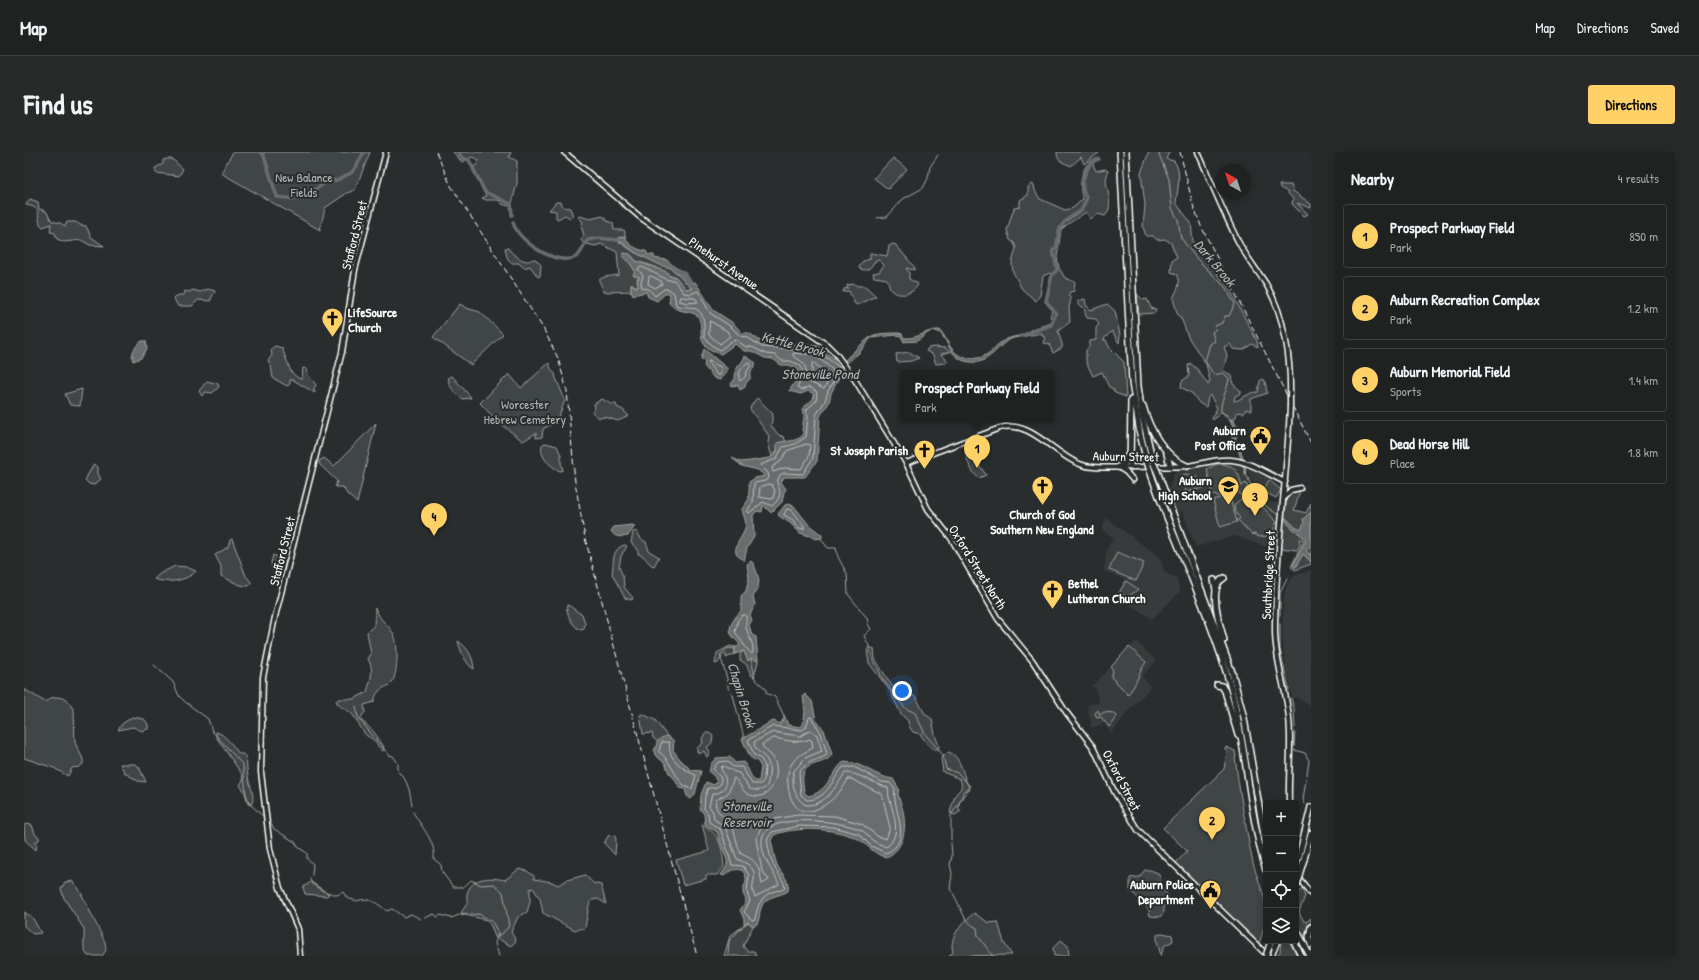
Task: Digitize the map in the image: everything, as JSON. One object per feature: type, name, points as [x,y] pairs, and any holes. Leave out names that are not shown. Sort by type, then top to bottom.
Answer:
[{"type":"highway","points":[[1120,154],[1131,373],[1135,410],[1150,472],[1226,672],[1236,712],[1258,841],[1263,859]]},
{"type":"highway","points":[[1126,154],[1136,363],[1141,407],[1153,462],[1228,659]]},
{"type":"highway","points":[[1136,363],[1145,413],[1152,429],[1174,460],[1187,466]]},
{"type":"highway","points":[[1130,467],[1131,373]]},
{"type":"highway","points":[[1118,467],[1123,465],[1127,459],[1130,443]]},
{"type":"highway","points":[[1163,445],[1170,466]]},
{"type":"highway","points":[[1216,593],[1218,583],[1224,578]]},
{"type":"highway","points":[[1214,580],[1218,616],[1228,659],[1242,707],[1264,836]]},
{"type":"highway","points":[[1217,685],[1222,686],[1225,691],[1245,768]]},
{"type":"highway","points":[[1299,872],[1311,807]]},
{"type":"highway","points":[[1299,863],[1311,833]]},
{"type":"highway","points":[[1311,927],[1309,937],[1311,945]]},
{"type":"highway","points":[[1299,935],[1310,956]]},
{"type":"highway","points":[[1271,944],[1271,956]]},
{"type":"highway","points":[[1267,956],[1275,944]]},
{"type":"highway","points":[[1296,944],[1302,956]]},
{"type":"main road","name":"Stafford Street","points":[[300,956],[298,929],[280,888],[270,849],[261,772],[262,680],[275,617],[342,356],[355,270],[386,152]]},
{"type":"main road","name":"Pinehurst Avenue","points":[[564,152],[640,217],[831,348],[846,367]]},
{"type":"main road","name":"Southbridge Street","points":[[1198,152],[1239,243],[1266,284],[1274,302],[1280,320],[1289,360],[1290,406],[1284,498],[1281,515],[1277,570],[1275,641],[1290,725],[1289,800]]},
{"type":"main road","name":"Oxford Street North","points":[[846,367],[906,463],[928,509],[951,538],[998,619],[1032,660],[1066,712],[1094,748]]},
{"type":"main road","name":"Auburn Street","points":[[906,463],[1002,428],[1013,426],[1026,430],[1078,463],[1094,467],[1187,466],[1221,460],[1244,462],[1285,482]]},
{"type":"main road","points":[[1118,467],[1125,471],[1133,480]]},
{"type":"main road","points":[[1284,498],[1289,491],[1300,488]]},
{"type":"main road","name":"Oxford Street","points":[[1094,748],[1114,793],[1142,835],[1267,956]]},
{"type":"main road","points":[[1296,872],[1311,894]]},
{"type":"shaded area","name":"Auburn High School","points":[[1223,462],[1245,465],[1246,475],[1253,490],[1255,489],[1248,472],[1249,466],[1270,477],[1260,492],[1270,499],[1270,502],[1280,503],[1276,550],[1234,536],[1196,547],[1182,511],[1178,512],[1169,488],[1175,470],[1178,471]]},
{"type":"shaded area","points":[[1106,518],[1161,558],[1164,572],[1177,578],[1180,592],[1152,619],[1116,596],[1125,580],[1104,571],[1107,548],[1114,538],[1102,530]]},
{"type":"shaded area","points":[[1311,570],[1311,706],[1296,697],[1293,698],[1287,679],[1282,634],[1284,596],[1286,587],[1291,579],[1296,575]]},
{"type":"shaded area","points":[[1136,641],[1156,661],[1142,676],[1151,687],[1129,710],[1111,734],[1105,723],[1092,728],[1087,706],[1099,702],[1095,687],[1091,687]]},
{"type":"green space","name":"New Balance Fields","points":[[233,152],[370,152],[355,190],[347,193],[325,208],[320,230],[221,173]]},
{"type":"green space","points":[[453,152],[511,152],[509,157],[517,161],[517,183],[512,203],[508,206],[502,204],[498,200],[486,200],[482,198],[486,196],[472,169],[479,160],[472,157],[462,162]]},
{"type":"green space","points":[[1057,152],[1100,152],[1084,164],[1081,157],[1071,166],[1059,160]]},
{"type":"green space","points":[[1149,152],[1169,152],[1166,159],[1174,161],[1178,168],[1179,180],[1176,203],[1191,223],[1193,243],[1203,249],[1205,260],[1217,271],[1218,275],[1229,288],[1257,341],[1258,347],[1252,344],[1243,350],[1233,349],[1230,344],[1224,347],[1227,355],[1223,370],[1231,376],[1233,384],[1241,391],[1241,393],[1235,396],[1234,401],[1251,393],[1258,392],[1260,381],[1262,379],[1265,381],[1267,393],[1251,399],[1251,411],[1246,409],[1244,413],[1237,412],[1236,417],[1231,420],[1227,415],[1221,412],[1213,420],[1212,417],[1217,408],[1210,395],[1208,397],[1206,407],[1199,403],[1193,394],[1181,387],[1182,381],[1189,376],[1188,366],[1190,363],[1198,370],[1208,385],[1210,381],[1206,364],[1188,337],[1182,320],[1177,313],[1173,298],[1179,280],[1177,274],[1171,272],[1172,260],[1177,257],[1171,243],[1165,239],[1157,240],[1153,236],[1146,236],[1143,227],[1145,205],[1141,173]]},
{"type":"green space","points":[[893,158],[907,169],[888,189],[874,178]]},
{"type":"green space","points":[[172,159],[183,169],[179,176],[156,173],[155,168],[163,164],[163,160]]},
{"type":"green space","points":[[1093,160],[1095,161],[1093,164],[1096,171],[1105,169],[1108,171],[1106,180],[1110,203],[1109,208],[1105,216],[1098,214],[1090,219],[1086,212],[1061,230],[1057,257],[1059,268],[1065,278],[1075,282],[1074,291],[1070,292],[1068,296],[1071,298],[1069,308],[1070,322],[1058,331],[1062,348],[1053,353],[1049,344],[1043,343],[1045,337],[1042,336],[1042,333],[1026,336],[1025,334],[1032,329],[1051,323],[1055,319],[1054,317],[1050,317],[1052,310],[1045,302],[1052,274],[1050,273],[1043,276],[1040,295],[1036,301],[1022,289],[1013,272],[1012,263],[1016,248],[1014,243],[1010,240],[1007,230],[1014,208],[1020,207],[1020,200],[1028,195],[1028,187],[1031,184],[1034,185],[1035,191],[1040,199],[1065,210],[1073,208],[1083,199],[1081,184],[1083,172]]},
{"type":"green space","points":[[1279,185],[1291,185],[1293,191],[1311,204],[1311,208],[1297,203],[1308,214],[1304,216],[1292,204],[1293,199],[1286,191],[1280,188]]},
{"type":"green space","points":[[30,199],[38,202],[39,209],[46,211],[52,221],[65,226],[67,222],[76,222],[80,225],[86,226],[91,237],[104,246],[90,245],[81,240],[64,242],[57,239],[55,233],[50,232],[51,224],[43,227],[40,224],[38,211],[34,207],[26,205]]},
{"type":"green space","points":[[556,202],[561,202],[563,207],[570,208],[573,216],[570,218],[565,215],[558,219],[556,218],[556,211],[549,210]]},
{"type":"green space","points":[[580,216],[590,219],[603,216],[607,221],[613,223],[614,230],[624,230],[625,236],[615,239],[634,252],[671,268],[692,289],[686,289],[674,276],[669,276],[653,266],[636,261],[630,254],[624,256],[631,263],[635,271],[634,276],[639,276],[637,279],[638,287],[631,284],[631,291],[604,292],[599,280],[604,277],[619,275],[617,252],[601,244],[595,246],[583,243],[581,240],[584,235],[581,226],[583,222],[578,217]]},
{"type":"green space","points":[[893,244],[896,245],[915,268],[914,270],[906,268],[909,273],[909,279],[918,284],[914,290],[907,294],[899,294],[892,290],[887,279],[874,277],[873,273],[879,272],[884,265],[879,260],[874,262],[867,270],[862,270],[859,267],[863,261],[870,259],[870,253],[887,256],[889,246]]},
{"type":"green space","points":[[505,248],[508,248],[520,259],[529,261],[535,259],[541,265],[540,276],[538,277],[530,266],[524,268],[519,263],[511,263],[507,257]]},
{"type":"green space","points":[[854,284],[858,286],[865,286],[876,296],[858,305],[855,304],[849,291],[843,292],[844,289],[848,288],[847,285]]},
{"type":"green space","points":[[208,289],[215,291],[210,301],[198,300],[192,306],[178,306],[174,299],[178,295],[184,295],[185,291],[189,292],[193,290],[200,292]]},
{"type":"green space","points":[[1137,294],[1143,300],[1147,299],[1151,308],[1156,309],[1155,313],[1139,314]]},
{"type":"green space","points":[[1085,299],[1086,305],[1091,310],[1107,304],[1115,311],[1120,335],[1119,343],[1112,331],[1103,340],[1106,340],[1109,347],[1124,362],[1126,397],[1115,393],[1113,389],[1109,387],[1102,372],[1093,376],[1086,362],[1086,350],[1089,347],[1090,341],[1096,340],[1096,328],[1099,324],[1096,319],[1087,318],[1084,308],[1078,305],[1078,301]]},
{"type":"green space","points":[[460,304],[466,308],[480,312],[503,334],[471,365],[433,337]]},
{"type":"green space","points":[[275,346],[282,348],[291,372],[298,378],[302,379],[303,368],[307,369],[308,375],[316,385],[314,388],[315,393],[293,380],[290,380],[290,384],[287,386],[273,378],[271,366],[268,361],[272,355],[271,349]]},
{"type":"green space","points":[[928,348],[946,348],[950,352],[941,354],[948,361],[946,363],[936,364],[933,355],[926,351]]},
{"type":"green space","points":[[909,352],[919,358],[911,361],[897,362],[896,354]]},
{"type":"green space","name":"Worcester Hebrew Cemetery","points":[[549,363],[551,369],[556,375],[555,376],[565,400],[557,421],[543,429],[542,437],[536,438],[536,433],[523,441],[498,422],[480,403],[509,374],[521,388]]},
{"type":"green space","points":[[452,376],[471,398],[463,399],[453,390],[448,380],[449,377]]},
{"type":"green space","points":[[207,381],[218,384],[219,387],[212,393],[205,392],[202,396],[199,391]]},
{"type":"green space","points":[[82,389],[80,406],[70,405],[65,394]]},
{"type":"green space","points":[[757,398],[773,414],[771,426],[779,435],[784,437],[786,442],[777,444],[778,449],[772,457],[768,443],[769,436],[750,409]]},
{"type":"green space","points":[[602,399],[611,404],[616,404],[617,407],[629,416],[618,421],[605,417],[599,418],[592,412],[595,408],[594,404]]},
{"type":"green space","points":[[376,423],[357,503],[347,494],[343,487],[335,487],[337,481],[320,465],[319,461],[324,458],[334,466]]},
{"type":"green space","points":[[545,443],[557,446],[561,455],[563,470],[560,471],[546,461],[542,453],[542,445]]},
{"type":"green space","points":[[965,452],[974,457],[986,475],[979,478],[976,476],[970,466]]},
{"type":"green space","points":[[94,464],[98,467],[98,474],[101,479],[94,485],[89,484],[85,480]]},
{"type":"green space","points":[[1217,464],[1227,465],[1234,469],[1241,481],[1241,486],[1246,483],[1250,492],[1241,496],[1237,488],[1218,496],[1212,495],[1207,469]]},
{"type":"green space","points":[[1185,474],[1192,475],[1200,479],[1203,488],[1186,492],[1180,476]]},
{"type":"green space","points":[[1269,480],[1281,490],[1276,498],[1262,491]]},
{"type":"green space","points":[[1292,491],[1300,491],[1294,510],[1306,513],[1311,503],[1311,564],[1295,570],[1291,567],[1304,540],[1299,539],[1300,545],[1297,550],[1281,548],[1287,496]]},
{"type":"green space","points":[[1249,493],[1277,522],[1272,533],[1268,536],[1259,537],[1254,534],[1252,535],[1238,520],[1240,518],[1234,509],[1236,503]]},
{"type":"green space","points":[[1229,495],[1237,522],[1220,527],[1213,500]]},
{"type":"green space","points":[[637,531],[641,539],[646,542],[649,551],[659,557],[654,566],[643,556],[638,554],[638,549],[631,543],[633,532]]},
{"type":"green space","points":[[232,539],[246,576],[251,582],[249,586],[240,585],[221,576],[221,566],[215,555],[228,547],[230,540]]},
{"type":"green space","points":[[625,545],[627,546],[621,556],[619,567],[623,576],[624,587],[633,598],[632,600],[625,598],[612,574],[615,553],[617,549]]},
{"type":"green space","points":[[1117,552],[1144,563],[1136,581],[1109,570]]},
{"type":"green space","points":[[273,555],[285,560],[284,569],[279,574],[274,572],[271,563]]},
{"type":"green space","points":[[175,566],[186,567],[196,571],[188,577],[176,581],[159,581],[154,579],[161,573]]},
{"type":"green space","points":[[1126,581],[1138,589],[1128,597],[1119,593]]},
{"type":"green space","points":[[567,605],[582,614],[585,623],[584,629],[578,629],[570,619],[567,612]]},
{"type":"green space","points":[[375,608],[395,637],[397,665],[392,682],[379,691],[374,702],[364,705],[365,712],[360,719],[374,732],[384,747],[383,751],[379,748],[375,741],[365,734],[353,715],[336,701],[339,699],[354,699],[367,692],[372,671],[368,659],[371,654],[367,632],[374,626]]},
{"type":"green space","points":[[458,641],[465,646],[469,653],[474,669],[466,661]]},
{"type":"green space","points":[[730,646],[735,647],[735,654],[726,658],[726,654],[724,654],[718,663],[715,664],[717,653]]},
{"type":"green space","points":[[869,647],[874,649],[875,659],[892,686],[916,697],[925,714],[932,719],[939,746],[938,751],[930,747],[920,734],[913,732],[910,728],[908,721],[901,714],[890,691],[869,663],[867,650]]},
{"type":"green space","points":[[1129,647],[1146,662],[1133,688],[1127,695],[1111,677],[1113,671],[1111,667]]},
{"type":"green space","points":[[744,651],[748,661],[752,658],[758,661],[754,677],[751,675],[747,665],[740,660],[740,654]]},
{"type":"green space","points":[[24,689],[45,702],[51,698],[58,697],[66,699],[74,710],[75,743],[83,759],[83,764],[79,767],[72,768],[68,776],[54,768],[24,758]]},
{"type":"green space","points":[[1098,710],[1100,715],[1104,712],[1114,713],[1117,716],[1109,727],[1101,717],[1097,718],[1095,713]]},
{"type":"green space","points":[[642,714],[655,720],[667,736],[658,742],[653,738],[652,733],[643,734],[640,715]]},
{"type":"green space","points":[[132,717],[144,719],[148,724],[148,729],[142,731],[133,727],[118,730],[122,724]]},
{"type":"green space","points":[[216,732],[232,744],[239,754],[243,754],[246,757],[247,772],[253,795],[251,805],[248,804],[245,793],[240,785],[243,780],[242,774],[216,737]]},
{"type":"green space","points":[[705,733],[709,733],[713,736],[712,743],[707,747],[710,752],[707,757],[704,751],[699,754],[697,751],[697,748],[703,743],[702,739]]},
{"type":"green space","points":[[1226,747],[1235,751],[1238,782],[1251,854],[1263,894],[1263,932],[1259,943],[1175,864],[1187,851],[1163,828],[1224,769],[1227,751],[1225,749]]},
{"type":"green space","points":[[949,752],[954,755],[960,763],[970,789],[969,791],[964,790],[958,807],[961,811],[955,815],[950,813],[950,811],[955,796],[961,785],[960,779],[943,772],[941,758]]},
{"type":"green space","points":[[120,764],[135,764],[139,767],[146,782],[138,781],[125,773]]},
{"type":"green space","points":[[702,824],[713,832],[719,842],[724,867],[717,875],[706,875],[706,879],[683,885],[676,860],[709,851]]},
{"type":"green space","points":[[24,825],[32,825],[35,834],[39,837],[39,840],[35,842],[37,846],[36,850],[25,840]]},
{"type":"green space","points":[[609,835],[615,836],[616,839],[615,855],[604,843]]},
{"type":"green space","points":[[519,869],[527,871],[534,876],[534,879],[552,882],[558,885],[567,880],[585,875],[593,883],[601,885],[606,904],[598,899],[592,900],[589,905],[585,928],[575,930],[543,913],[540,899],[533,888],[530,889],[530,902],[527,912],[518,917],[511,932],[516,941],[511,946],[495,937],[487,920],[461,914],[467,903],[469,888],[473,884],[482,879],[488,878],[505,880]]},
{"type":"green space","points":[[1145,870],[1158,873],[1161,880],[1156,883],[1162,886],[1168,895],[1168,900],[1164,904],[1164,912],[1160,917],[1150,916],[1149,910],[1130,890],[1130,878],[1139,877]]},
{"type":"green space","points":[[72,881],[79,889],[105,942],[106,950],[102,956],[88,956],[86,953],[84,946],[84,929],[64,898],[61,889],[65,882]]},
{"type":"green space","points":[[311,882],[329,894],[327,896],[305,894],[303,887]]},
{"type":"green space","points":[[1302,888],[1305,896],[1299,912],[1299,908],[1299,892]]},
{"type":"green space","points":[[24,912],[32,917],[41,933],[33,934],[24,926]]},
{"type":"green space","points":[[1299,912],[1303,920],[1306,922],[1311,918],[1311,923],[1304,936],[1299,928]]},
{"type":"green space","points":[[974,913],[989,923],[998,922],[1004,943],[1012,955],[949,956],[953,952],[952,946],[955,935],[962,925]]},
{"type":"green space","points":[[748,922],[753,926],[743,946],[747,951],[754,951],[756,956],[724,956],[730,936]]},
{"type":"green space","points":[[1162,933],[1172,935],[1173,941],[1164,946],[1161,956],[1157,935]]},
{"type":"green space","points":[[1061,940],[1068,946],[1069,956],[1054,956],[1053,948]]},
{"type":"green space","points":[[1281,944],[1291,944],[1297,956],[1277,956],[1280,952]]},
{"type":"water","name":"Stoneville Pond","points":[[625,236],[628,242],[633,246],[640,250],[646,251],[648,255],[654,255],[654,258],[667,260],[689,280],[696,283],[713,310],[733,323],[742,333],[749,333],[763,343],[777,345],[796,344],[817,346],[841,364],[867,340],[874,335],[880,334],[899,333],[902,334],[904,338],[910,338],[931,331],[940,330],[956,353],[966,358],[982,357],[1009,338],[1025,334],[1026,336],[1007,341],[983,361],[978,362],[967,362],[959,359],[940,333],[935,331],[930,332],[915,341],[904,342],[901,336],[896,335],[871,338],[859,353],[843,366],[844,368],[831,393],[829,403],[820,416],[817,461],[805,477],[784,477],[781,482],[786,489],[782,502],[771,513],[763,505],[762,512],[757,511],[753,515],[754,537],[747,548],[744,561],[736,554],[736,547],[744,532],[745,525],[742,509],[749,499],[749,482],[755,478],[765,476],[758,470],[742,466],[732,458],[741,462],[770,458],[777,452],[777,443],[795,440],[801,437],[804,434],[802,430],[804,417],[802,409],[813,399],[814,394],[808,391],[801,394],[789,391],[797,379],[798,369],[789,365],[781,365],[773,359],[765,358],[751,351],[744,351],[735,344],[721,354],[706,347],[703,342],[698,316],[676,309],[672,306],[669,303],[670,295],[667,292],[657,301],[648,297],[646,292],[633,295],[631,284],[632,283],[635,287],[638,287],[637,280],[640,277],[633,275],[635,271],[622,255],[624,253],[630,254],[636,261],[667,272],[669,276],[676,277],[686,289],[692,289],[671,268],[660,265],[634,252],[623,243],[614,240]]},
{"type":"water","points":[[142,341],[146,341],[147,349],[141,358],[133,361],[132,355],[134,350]]},
{"type":"water","points":[[704,349],[728,369],[720,380],[714,378],[704,366],[705,363],[701,359]]},
{"type":"water","points":[[745,356],[756,363],[750,374],[750,379],[746,383],[745,387],[740,390],[738,385],[732,386],[731,384],[735,379],[736,368]]},
{"type":"water","points":[[1230,419],[1233,420],[1239,430],[1235,440],[1245,461],[1246,476],[1238,449],[1232,439],[1234,430]]},
{"type":"water","points":[[789,504],[794,506],[809,525],[822,535],[822,538],[815,539],[800,533],[790,523],[779,516],[778,514],[785,505]]},
{"type":"water","points":[[1311,512],[1311,546],[1306,550],[1309,554],[1311,554],[1311,562],[1303,554],[1295,568],[1293,565],[1306,540],[1287,523],[1284,516],[1295,527],[1301,530],[1304,523],[1303,519]]},
{"type":"water","points":[[635,526],[628,536],[616,536],[611,531],[614,527]]},
{"type":"water","points":[[751,561],[754,564],[759,580],[758,587],[753,597],[755,604],[750,615],[752,620],[749,625],[752,635],[756,637],[758,661],[752,658],[748,661],[744,651],[735,654],[735,647],[740,645],[730,631],[733,622],[741,611],[741,596],[746,591],[749,578],[747,564]]},
{"type":"water","name":"Stoneville Reservoir","points":[[805,694],[812,701],[816,720],[824,730],[832,754],[826,760],[812,765],[805,771],[803,778],[804,792],[808,796],[821,790],[842,763],[845,762],[857,764],[880,776],[893,779],[899,789],[898,796],[904,818],[904,834],[902,841],[894,853],[887,857],[874,852],[856,838],[837,832],[804,829],[774,835],[771,840],[775,859],[777,865],[787,880],[788,891],[769,898],[763,904],[757,924],[753,926],[748,922],[744,925],[744,919],[740,910],[746,902],[743,891],[746,878],[740,870],[733,870],[724,876],[721,875],[727,866],[727,860],[717,832],[705,824],[704,814],[700,809],[701,795],[706,782],[714,785],[717,782],[714,776],[709,772],[711,764],[716,758],[730,757],[735,763],[743,762],[747,766],[753,779],[755,781],[759,781],[761,767],[758,762],[750,757],[742,739],[771,722],[774,721],[780,724],[784,718],[784,715],[788,725],[800,727],[803,725],[805,712],[803,696]]},
{"type":"water","points":[[667,736],[674,741],[673,750],[679,758],[691,770],[701,771],[695,794],[691,799],[687,796],[685,789],[680,788],[669,773],[665,763],[655,755],[654,750],[657,742],[661,738]]},
{"type":"waterway","name":"Kettle Brook","points":[[261,152],[264,156],[277,197],[296,199],[303,193],[316,189],[326,182],[337,180],[351,173],[364,152]]},
{"type":"waterway","name":"Kettle Brook","points":[[458,152],[462,158],[469,160],[485,192],[511,204],[512,215]]},
{"type":"waterway","name":"Dark Brook","points":[[1158,152],[1169,179],[1172,208],[1178,220],[1181,238],[1196,258],[1225,287],[1235,304],[1229,316],[1225,316],[1222,323],[1215,326],[1216,329],[1212,332],[1215,341],[1210,344],[1205,361],[1214,375],[1223,373],[1229,378],[1221,411],[1232,423]]},
{"type":"waterway","points":[[877,218],[887,217],[903,199],[923,188],[928,178],[930,167],[938,155]]},
{"type":"waterway","name":"Kettle Brook","points":[[1021,336],[1051,325],[1056,313],[1046,301],[1052,275],[1057,270],[1053,250],[1057,247],[1058,234],[1062,225],[1065,221],[1081,211],[1087,198],[1082,184],[1084,176],[1091,162],[1099,159]]},
{"type":"waterway","name":"Kettle Brook","points":[[513,222],[522,237],[530,244],[549,255],[559,258],[568,259],[578,256],[588,240],[598,238],[618,240]]},
{"type":"waterway","name":"Kettle Brook","points":[[677,269],[684,273],[691,282]]},
{"type":"waterway","name":"Dark Brook","points":[[1247,476],[1252,488],[1264,504],[1280,515]]},
{"type":"waterway","name":"Dark Brook","points":[[821,539],[828,548],[836,548],[838,557],[847,574],[848,594],[867,618],[871,629],[864,636],[883,679],[905,708],[915,713],[925,734],[943,755],[946,769],[958,773],[970,786],[951,815],[951,840]]},
{"type":"waterway","name":"Dark Brook","points":[[1280,616],[1280,593],[1288,577]]},
{"type":"waterway","name":"Dark Brook","points":[[1280,624],[1280,649],[1289,690]]},
{"type":"waterway","name":"Chapin Brook","points":[[735,649],[728,648],[720,655],[728,682],[728,688],[733,695],[744,738]]},
{"type":"waterway","name":"Chapin Brook","points":[[751,658],[755,679],[766,689],[766,693],[775,697],[784,716]]},
{"type":"waterway","name":"Chapin Brook","points":[[154,665],[173,682],[179,696],[208,719],[212,731],[243,765],[246,794],[250,804],[264,817]]},
{"type":"waterway","name":"Dark Brook","points":[[1291,698],[1294,709],[1295,728]]},
{"type":"waterway","points":[[356,706],[358,718],[389,755],[393,756],[398,763],[398,771],[406,782],[412,805]]},
{"type":"waterway","name":"Dark Brook","points":[[1294,747],[1295,732]]},
{"type":"waterway","name":"Dark Brook","points":[[1294,750],[1305,753],[1309,761],[1303,799],[1305,804]]},
{"type":"waterway","points":[[413,812],[433,846],[434,859],[441,865],[442,872],[453,887],[464,887],[471,880],[481,885],[494,884],[503,892],[509,926],[502,934],[497,936]]},
{"type":"waterway","name":"Chapin Brook","points":[[269,821],[274,829],[295,842],[298,847],[307,853],[307,859],[313,864],[312,875]]},
{"type":"waterway","name":"Dark Brook","points":[[951,843],[952,856],[950,865],[952,873],[950,889],[967,921],[977,928],[978,936],[993,956]]},
{"type":"waterway","name":"Chapin Brook","points":[[310,879],[312,884],[323,891],[337,895],[343,892],[347,898],[357,901],[365,899],[369,900],[377,903],[387,911],[392,909],[404,917],[411,914],[421,919]]},
{"type":"waterway","name":"Chapin Brook","points":[[425,918],[434,914],[438,917],[440,915],[451,918],[465,913],[469,915],[479,914],[492,921],[498,933],[495,943],[499,956]]},
{"type":"waterway","name":"Chapin Brook","points":[[728,956],[729,941],[744,925]]},
{"type":"railway","points":[[436,152],[451,186],[543,328],[558,358],[567,391],[575,482],[585,538],[697,956]]},
{"type":"railway","points":[[1180,152],[1193,205],[1201,226],[1311,443]]},
{"type":"place","name":"LifeSource Church","points":[[332,338]]},
{"type":"place","name":"Auburn Post Office","points":[[1261,456]]},
{"type":"place","name":"Prospect Parkway Field","points":[[977,468]]},
{"type":"place","name":"St Joseph Parish","points":[[924,470]]},
{"type":"place","name":"Church of God Southern New England","points":[[1042,506]]},
{"type":"place","name":"Auburn High School","points":[[1228,506]]},
{"type":"place","name":"Auburn Memorial Field","points":[[1255,516]]},
{"type":"place","name":"Dead Horse Hill","points":[[434,536]]},
{"type":"place","name":"Bethel Lutheran Church","points":[[1052,610]]},
{"type":"place","name":"Auburn Recreation Complex","points":[[1212,840]]},
{"type":"place","name":"Auburn Police Department","points":[[1210,910]]}]
